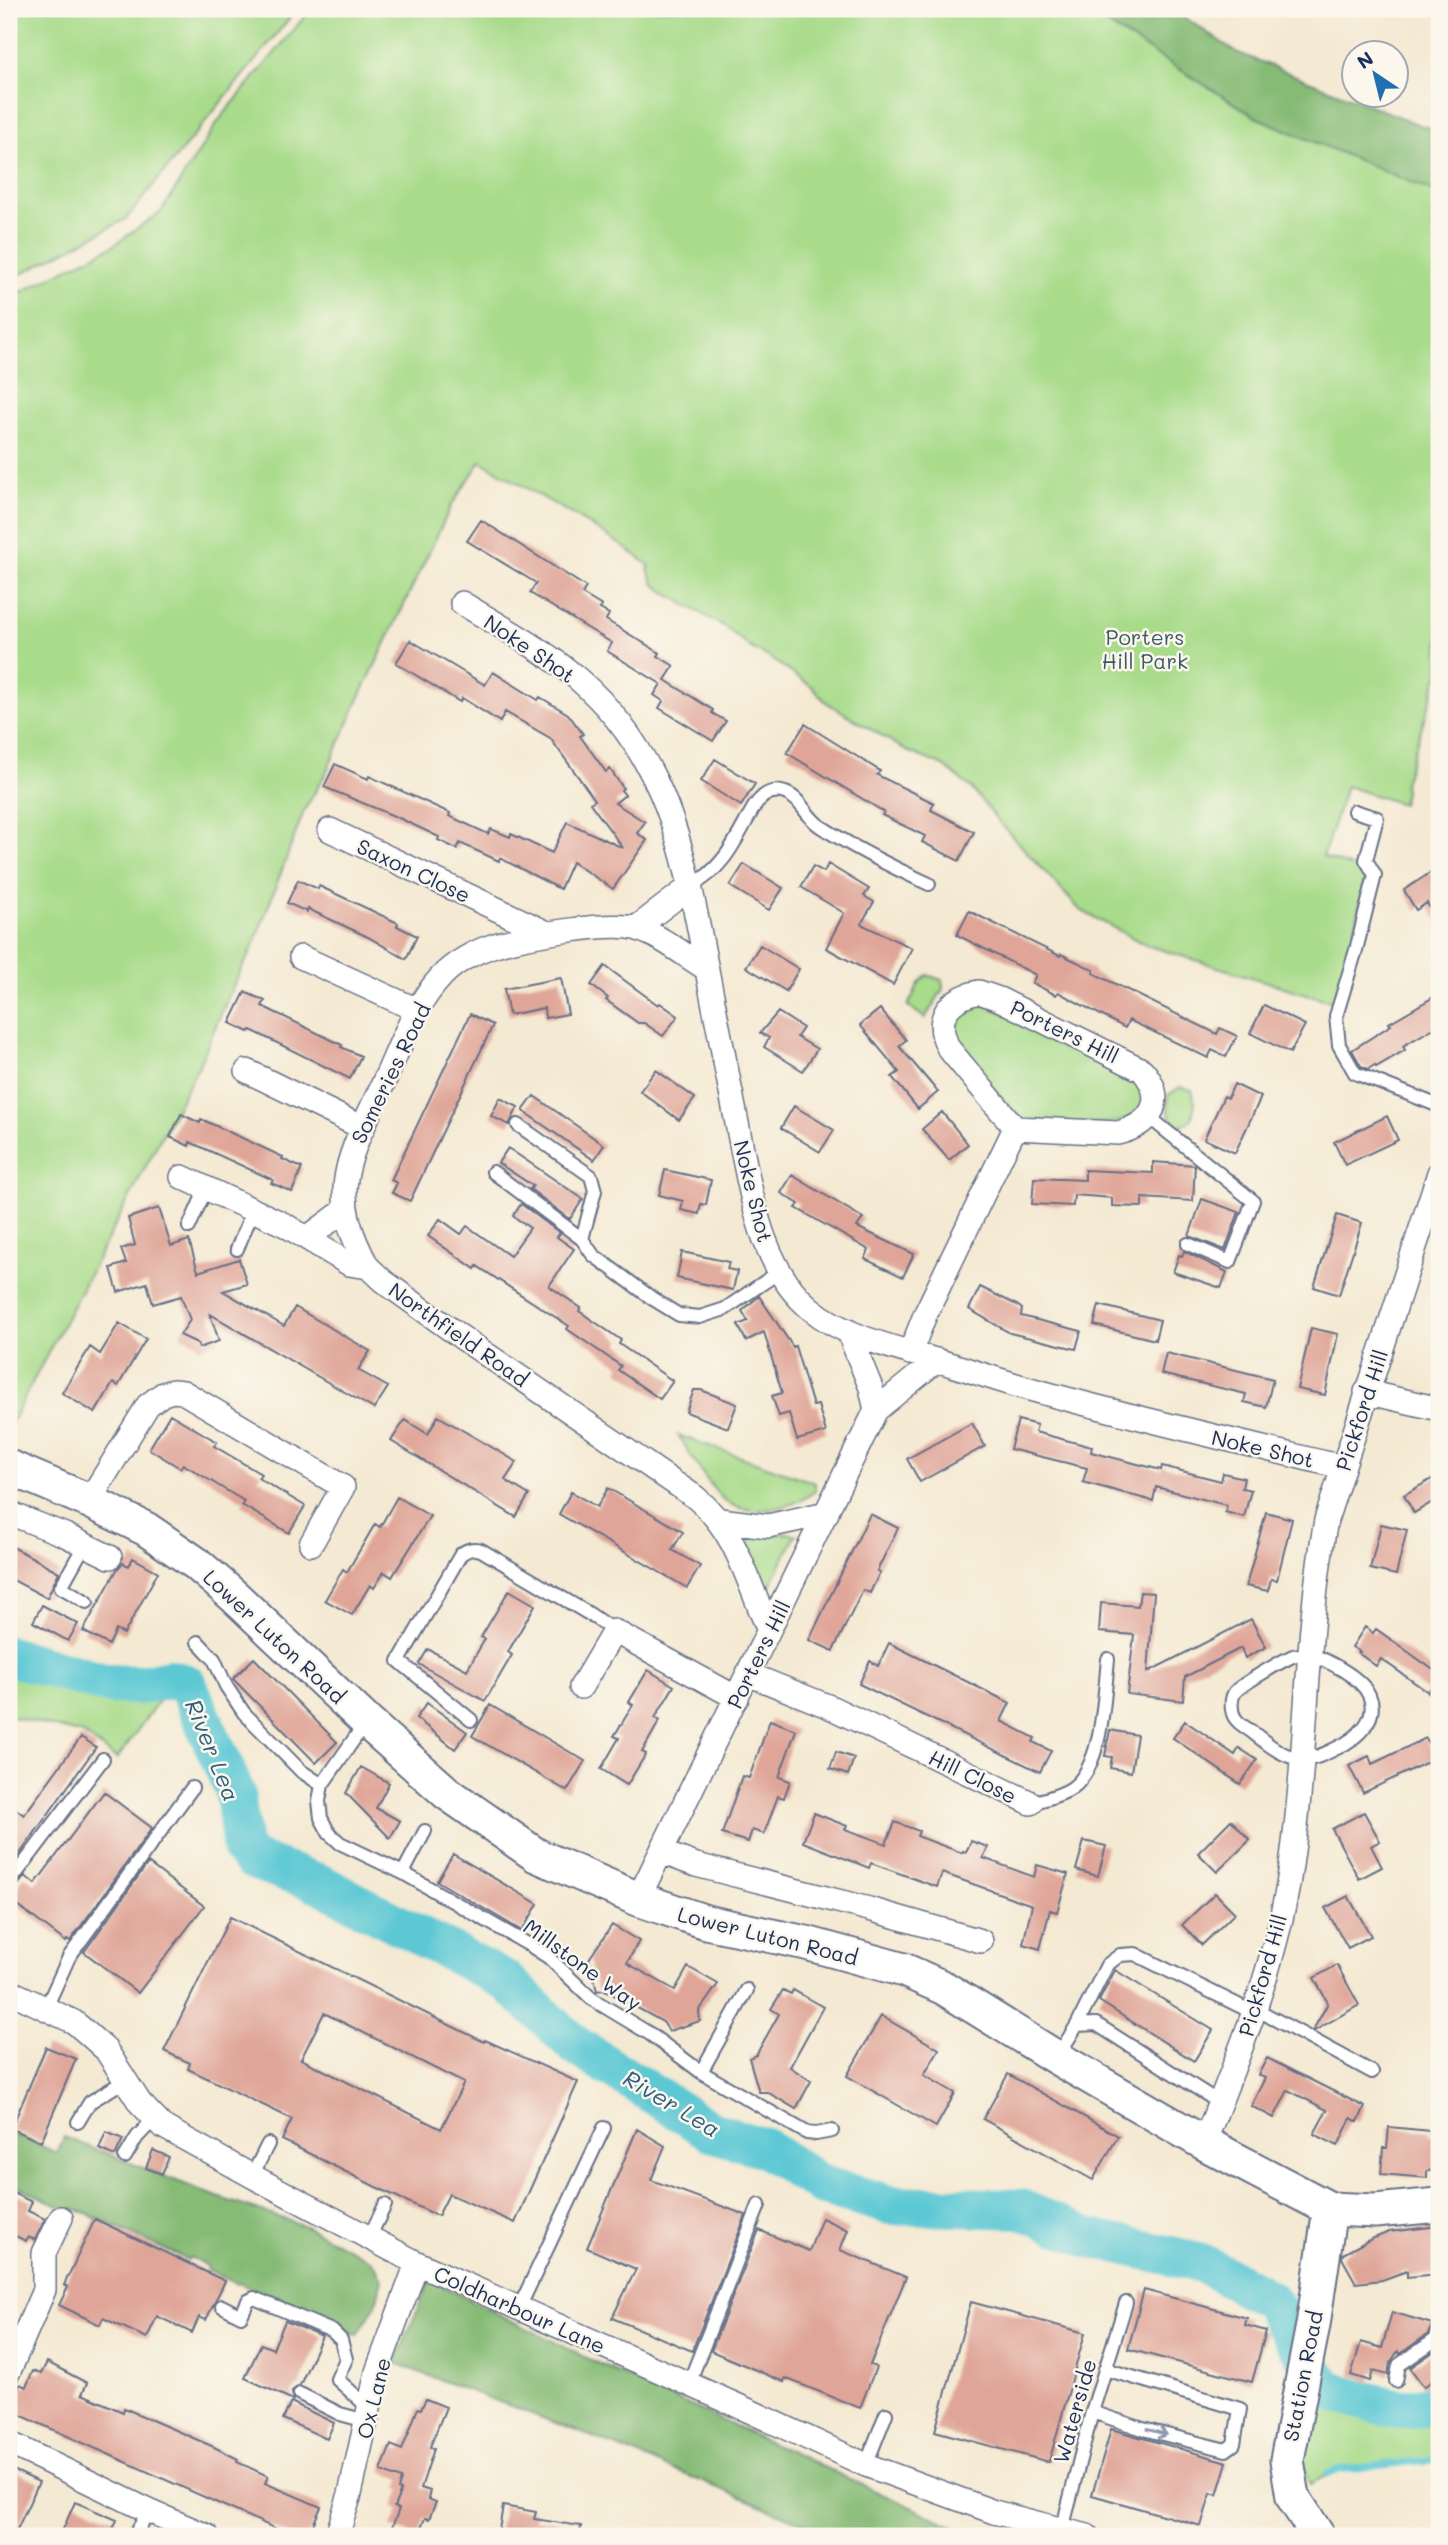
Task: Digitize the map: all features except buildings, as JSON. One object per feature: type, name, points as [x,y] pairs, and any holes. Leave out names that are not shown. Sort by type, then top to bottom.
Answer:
[{"type":"main road","name":"Lower Luton Road","points":[[9,1467],[89,1500],[146,1529],[197,1564],[447,1793],[536,1855],[638,1899],[706,1922],[806,1943],[904,1970],[944,1988],[1057,2058],[1204,2143],[1330,2209],[1375,2211],[1439,2205]]},
{"type":"main road","name":"Station Road","points":[[1308,2533],[1293,2497],[1287,2459],[1313,2325],[1330,2209]]},
{"type":"street","name":"Noke Shot","points":[[462,603],[548,656],[579,679],[614,716],[641,752],[660,785],[691,886],[748,1179],[766,1247],[779,1272],[798,1297],[813,1311],[848,1331],[910,1353],[1162,1424],[1342,1467]]},
{"type":"street","name":"Saxon Close","points":[[330,830],[547,933]]},
{"type":"street","points":[[636,928],[691,886]]},
{"type":"street","points":[[493,946],[498,910]]},
{"type":"street","name":"Someries Road","points":[[368,1267],[353,1241],[345,1210],[346,1174],[357,1138],[417,1010],[443,975],[467,958],[493,946],[547,933],[602,927],[636,928],[656,937],[707,969]]},
{"type":"street","points":[[300,957],[417,1010]]},
{"type":"street","name":"Porters Hill","points":[[1015,1128],[949,1049],[944,1038],[943,1017],[947,1009],[962,997],[979,992],[989,994],[1142,1070],[1149,1078],[1155,1100],[1149,1117]]},
{"type":"street","points":[[247,1071],[363,1128]]},
{"type":"street","points":[[910,1353],[925,1315],[1015,1128],[1118,1133],[1133,1129],[1149,1117]]},
{"type":"street","name":"Pickford Hill","points":[[1204,2143],[1255,2011],[1272,1958],[1288,1885],[1302,1759],[1316,1574],[1326,1520],[1439,1173]]},
{"type":"street","name":"Northfield Road","points":[[182,1177],[307,1238],[349,1264],[368,1267],[383,1281],[450,1329],[695,1497],[720,1520],[738,1552],[769,1630]]},
{"type":"street","points":[[307,1238],[345,1210]]},
{"type":"street","points":[[848,1331],[871,1388],[876,1409]]},
{"type":"street","name":"Porters Hill","points":[[638,1899],[876,1409],[937,1360]]},
{"type":"street","points":[[89,1500],[148,1405],[163,1394],[178,1391],[344,1487],[312,1544]]},
{"type":"street","points":[[1366,1392],[1439,1409]]},
{"type":"street","points":[[9,1513],[110,1557]]},
{"type":"street","points":[[720,1520],[768,1526],[827,1513]]},
{"type":"street","points":[[581,1687],[614,1631],[737,1698]]},
{"type":"street","name":"Hill Close","points":[[748,1675],[830,1707],[1031,1803]]},
{"type":"street","points":[[661,1852],[696,1865],[981,1941]]},
{"type":"street","name":"Coldharbour Lane","points":[[9,1991],[74,2022],[88,2033],[106,2050],[140,2103],[162,2126],[417,2263],[866,2465],[994,2512],[1087,2536]]},
{"type":"street","points":[[9,2371],[44,2290],[44,2253],[61,2217]]},
{"type":"street","name":"Ox Lane","points":[[337,2536],[350,2494],[377,2372],[417,2263]]},
{"type":"street","points":[[9,2443],[207,2536]]},
{"type":"lane","points":[[691,886],[708,877],[719,866],[758,802],[770,792],[777,791],[796,798],[816,824],[894,868],[929,884]]},
{"type":"lane","points":[[1354,811],[1377,818],[1366,860],[1375,875],[1336,1016],[1339,1045],[1355,1073],[1439,1106]]},
{"type":"lane","points":[[1149,1117],[1253,1201],[1230,1262],[1188,1244]]},
{"type":"lane","points":[[518,1125],[591,1176],[595,1191],[582,1239]]},
{"type":"lane","points":[[492,1172],[582,1239],[593,1255],[679,1315],[700,1317],[725,1309],[779,1272]]},
{"type":"lane","points":[[189,1227],[206,1189]]},
{"type":"lane","points":[[237,1249],[253,1210]]},
{"type":"lane","points":[[85,1545],[61,1587],[87,1602]]},
{"type":"lane","points":[[471,1720],[398,1661],[461,1555],[467,1550],[481,1550],[614,1631]]},
{"type":"lane","points":[[198,1642],[214,1659],[226,1686],[244,1713],[302,1771],[321,1784],[367,1722]]},
{"type":"lane","points":[[1309,1654],[1328,1660],[1362,1685],[1371,1702],[1364,1728],[1354,1740],[1319,1756],[1302,1759],[1282,1753],[1249,1730],[1234,1717],[1231,1704],[1235,1691],[1259,1675],[1291,1657],[1309,1654]]},
{"type":"lane","name":"Hill Close","points":[[1031,1803],[1069,1791],[1084,1779],[1094,1760],[1108,1659]]},
{"type":"lane","points":[[9,1884],[103,1759]]},
{"type":"lane","name":"Millstone Way","points":[[321,1784],[321,1818],[329,1833],[340,1843],[402,1873],[531,1946],[548,1957],[592,1999],[650,2034],[701,2072],[807,2133],[831,2131]]},
{"type":"lane","points":[[45,2010],[69,1957],[192,1788]]},
{"type":"lane","points":[[402,1873],[425,1831]]},
{"type":"lane","points":[[1057,2058],[1107,1965],[1119,1955],[1135,1954],[1255,2011],[1372,2072]]},
{"type":"lane","points":[[701,2072],[747,1990]]},
{"type":"lane","points":[[1077,2025],[1096,2024],[1220,2103]]},
{"type":"lane","points":[[78,2122],[90,2102],[126,2080]]},
{"type":"lane","points":[[125,2157],[137,2137],[155,2118]]},
{"type":"lane","points":[[519,2308],[604,2128]]},
{"type":"lane","points":[[252,2176],[268,2144]]},
{"type":"lane","points":[[369,2238],[385,2205]]},
{"type":"lane","points":[[689,2384],[760,2205]]},
{"type":"lane","points":[[222,2306],[241,2316],[248,2301],[254,2298],[332,2331],[341,2340],[346,2358],[337,2379],[368,2414]]},
{"type":"lane","name":"Waterside","points":[[1062,2530],[1092,2412],[1126,2303]]},
{"type":"lane","points":[[1396,2381],[1399,2365],[1435,2340],[1439,2332]]},
{"type":"lane","points":[[1092,2412],[1143,2429],[1226,2450],[1234,2444],[1240,2409],[1105,2369]]},
{"type":"lane","points":[[300,2395],[340,2414],[368,2414]]},
{"type":"lane","points":[[866,2465],[886,2414]]},
{"type":"lane","points":[[135,2536],[149,2511]]},
{"type":"green space","points":[[9,9],[297,9],[126,219],[9,280]]},
{"type":"green space","name":"Porters Hill Park","points":[[311,9],[1088,9],[1091,14],[1258,118],[1439,194],[1439,673],[1404,783],[1402,804],[1346,786],[1323,857],[1366,872],[1348,965],[1333,1002],[1146,945],[1080,910],[971,788],[944,766],[907,751],[826,702],[812,687],[751,648],[725,627],[654,584],[648,569],[650,566],[630,551],[481,461],[451,506],[327,771],[304,811],[253,947],[199,1065],[9,1427],[9,298],[111,247],[161,212],[219,120]]},
{"type":"green space","points":[[1088,9],[1172,9],[1236,52],[1340,93],[1340,108],[1377,108],[1439,130],[1439,194],[1258,118],[1091,14]]},
{"type":"green space","points":[[927,975],[942,980],[943,989],[925,1018],[908,1006],[919,983]]},
{"type":"green space","points":[[979,1002],[1138,1074],[1142,1088],[1142,1107],[1130,1118],[1117,1122],[1084,1124],[1021,1119],[964,1057],[950,1029],[960,1011]]},
{"type":"green space","points":[[1180,1087],[1192,1090],[1195,1103],[1192,1119],[1181,1126],[1170,1118],[1168,1105],[1168,1095]]},
{"type":"green space","points":[[678,1435],[815,1483],[815,1491],[793,1503],[767,1510],[740,1508],[719,1495]]},
{"type":"green space","points":[[755,1535],[796,1535],[766,1593],[761,1587],[747,1548],[750,1538]]},
{"type":"green space","points":[[9,1669],[103,1691],[143,1693],[169,1686],[117,1759],[83,1734],[9,1716]]},
{"type":"green space","points":[[9,2132],[57,2153],[64,2137],[220,2198],[305,2226],[374,2263],[382,2279],[376,2304],[358,2335],[237,2284],[206,2269],[207,2266],[190,2257],[188,2260],[74,2208],[71,2212],[9,2182]]},
{"type":"green space","points":[[430,2280],[599,2364],[965,2532],[983,2536],[836,2536],[593,2437],[395,2363]]},
{"type":"green space","points":[[1312,2391],[1334,2403],[1357,2404],[1385,2413],[1414,2416],[1439,2410],[1439,2459],[1337,2470],[1310,2484],[1305,2473],[1302,2450]]},
{"type":"waterway","name":"River Lea","points":[[9,1656],[107,1684],[141,1685],[169,1679],[187,1684],[235,1792],[242,1849],[253,1860],[321,1884],[506,1981],[575,2045],[712,2132],[765,2148],[821,2185],[890,2205],[1021,2209],[1087,2237],[1202,2263],[1270,2300],[1326,2389],[1397,2408],[1412,2408],[1439,2402]]},
{"type":"waterway","points":[[1327,2474],[1336,2470],[1439,2459]]}]
